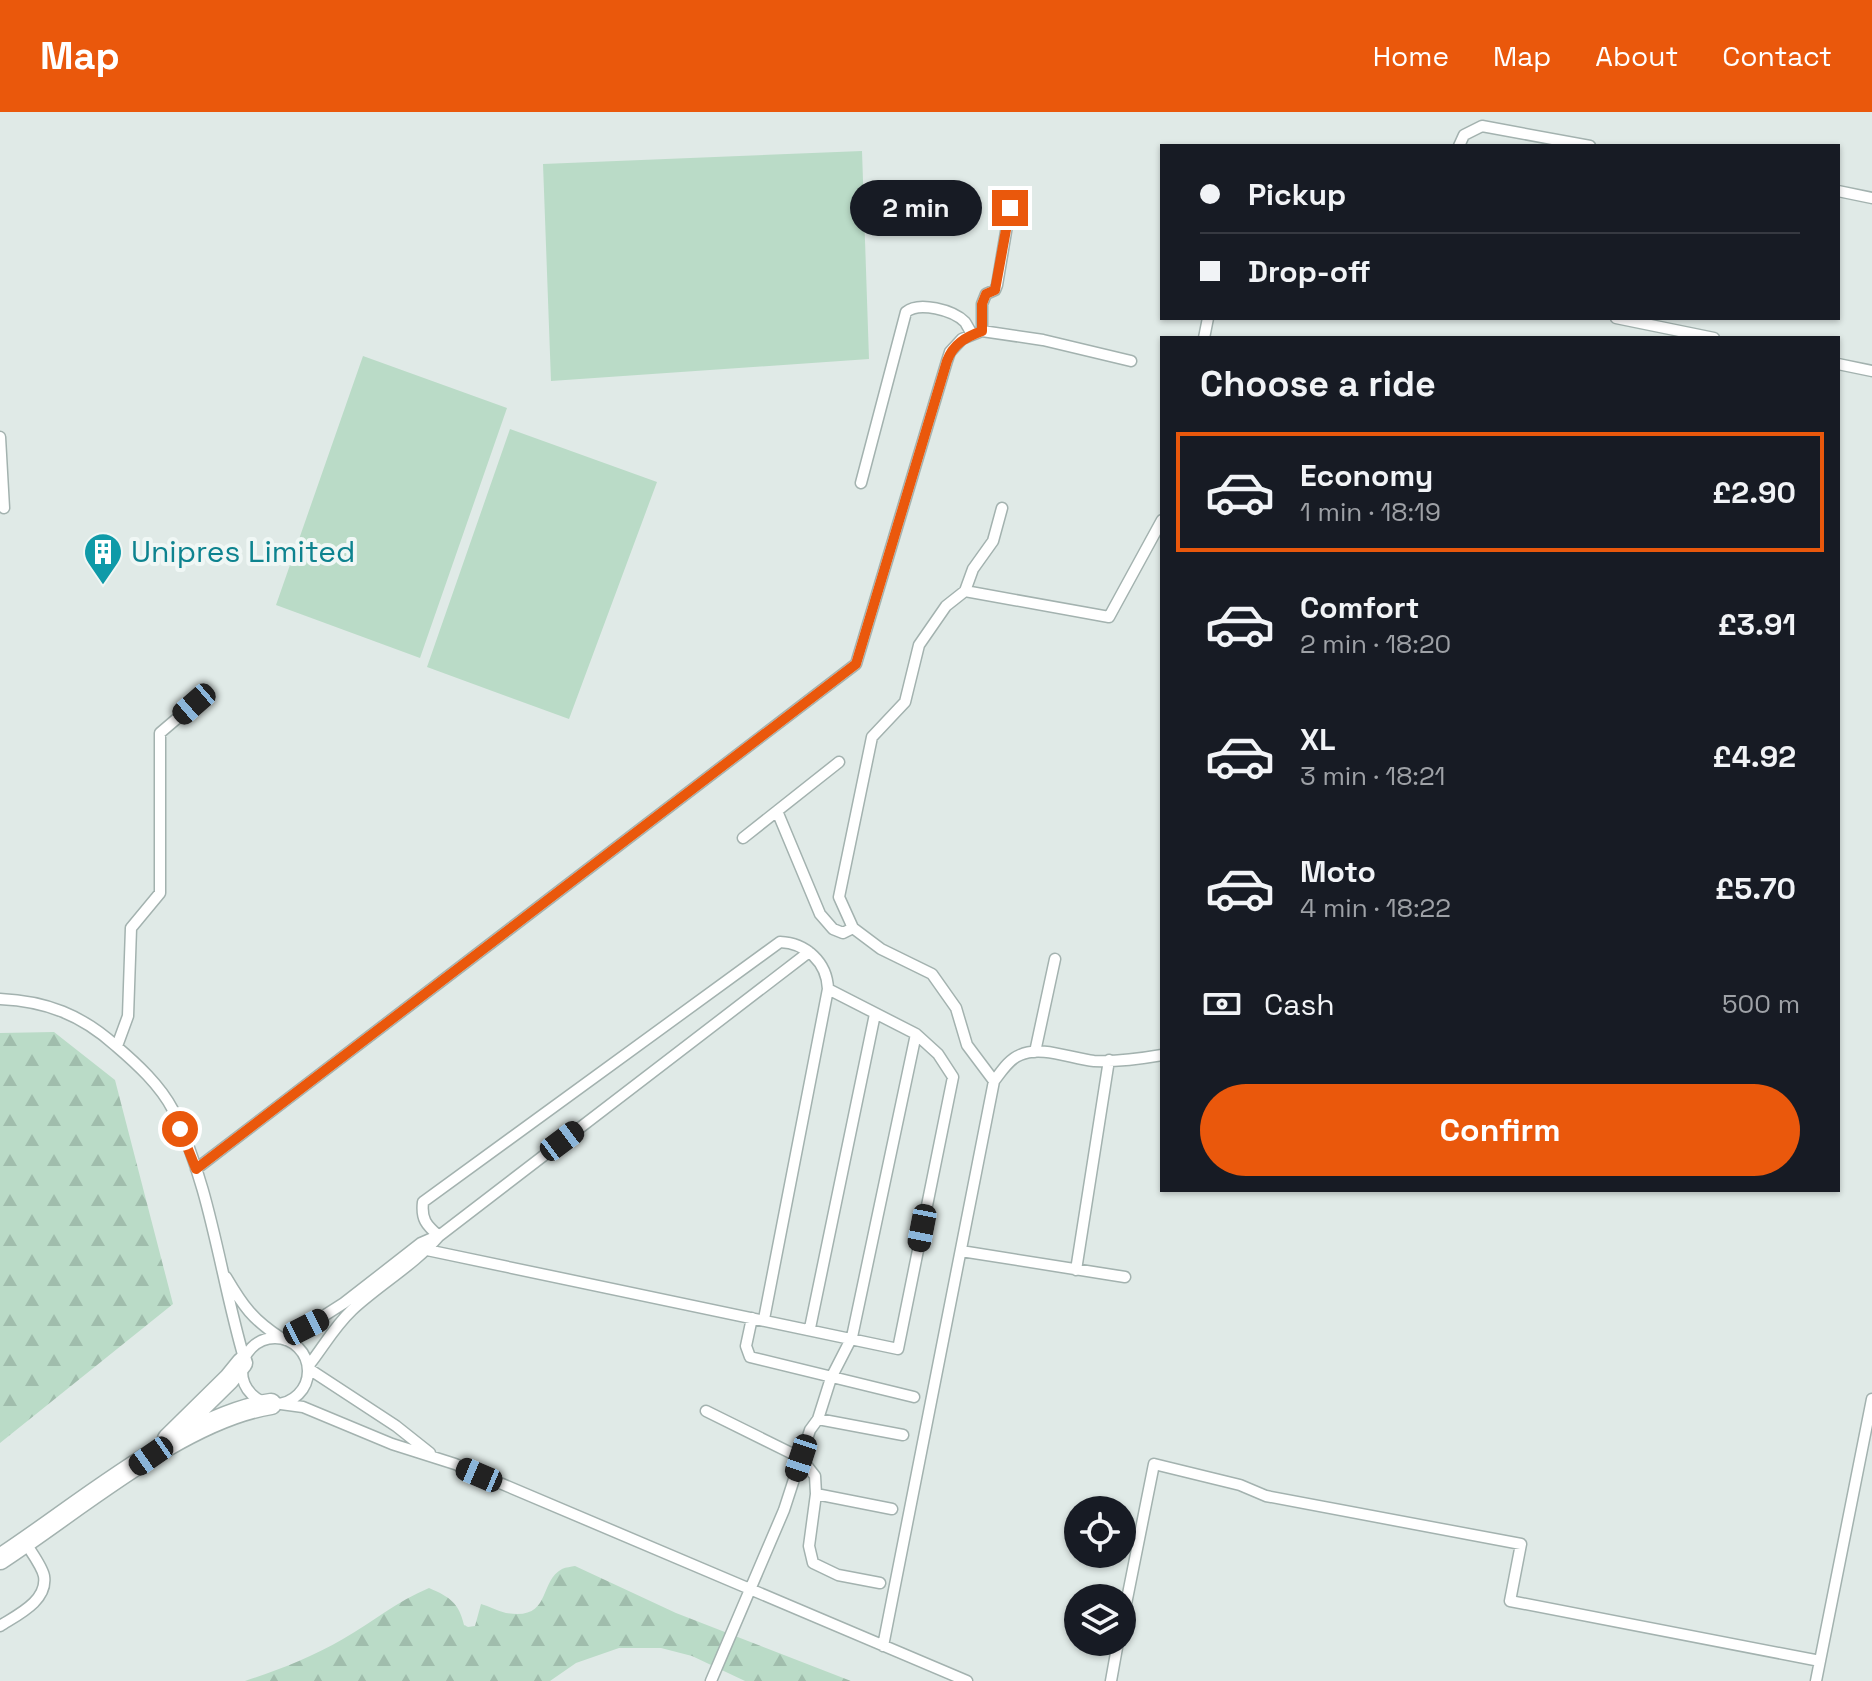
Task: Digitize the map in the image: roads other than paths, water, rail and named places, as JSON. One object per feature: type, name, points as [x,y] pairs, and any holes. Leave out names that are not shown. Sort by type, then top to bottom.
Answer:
[{"type":"street","points":[[151,1456],[229,1379],[243,1360]]},
{"type":"street","points":[[0,1559],[151,1456],[247,1408],[276,1404]]},
{"type":"lane","points":[[1460,144],[1464,135],[1482,126],[1579,144]]},
{"type":"lane","points":[[1840,191],[1872,198]]},
{"type":"lane","points":[[196,1169],[856,664],[947,361],[956,346],[977,333],[986,294],[995,290],[1010,208]]},
{"type":"lane","points":[[861,483],[906,312],[917,307],[958,317],[977,333],[1043,340],[1131,361]]},
{"type":"lane","points":[[1626,320],[1704,336]]},
{"type":"lane","points":[[1840,364],[1872,371]]},
{"type":"lane","points":[[0,437],[4,508]]},
{"type":"lane","points":[[994,1081],[967,1045],[956,1008],[932,974],[881,949],[853,928],[839,897],[872,737],[905,702],[919,645],[946,606],[965,591],[973,569],[993,541],[1002,508]]},
{"type":"lane","points":[[965,591],[1109,617],[1160,524]]},
{"type":"lane","points":[[117,1046],[128,1016],[131,928],[160,893],[160,733],[194,704]]},
{"type":"lane","points":[[743,838],[839,762]]},
{"type":"lane","points":[[777,811],[820,914],[833,929],[843,933],[853,928]]},
{"type":"lane","points":[[439,1236],[425,1224],[423,1202],[780,942],[793,942],[809,952],[825,970],[828,989],[764,1319]]},
{"type":"lane","points":[[276,1404],[294,1398],[302,1390],[309,1367],[331,1332],[353,1309],[427,1250],[439,1236],[809,952]]},
{"type":"lane","points":[[1035,1052],[1055,959]]},
{"type":"lane","points":[[427,1250],[810,1328],[898,1349],[953,1077],[938,1054],[916,1034],[828,989]]},
{"type":"lane","points":[[0,999],[25,1000],[57,1007],[81,1019],[143,1069],[172,1108],[196,1169],[225,1275],[243,1360],[244,1384],[259,1401],[303,1407],[392,1444],[435,1457],[967,1681]]},
{"type":"lane","points":[[810,1328],[875,1014]]},
{"type":"lane","points":[[711,1681],[784,1510],[831,1378],[852,1337],[916,1034]]},
{"type":"lane","points":[[883,1646],[994,1081],[1007,1064],[1020,1055],[1035,1052],[1094,1061],[1133,1061],[1160,1055]]},
{"type":"lane","points":[[1076,1270],[1109,1060]]},
{"type":"lane","points":[[243,1360],[257,1342],[267,1338],[285,1339],[344,1303],[421,1243],[439,1236]]},
{"type":"lane","points":[[961,1251],[1125,1277]]},
{"type":"lane","points":[[225,1275],[245,1310],[261,1325],[297,1346],[309,1367],[396,1426],[435,1457]]},
{"type":"lane","points":[[752,1318],[746,1346],[750,1357],[914,1397]]},
{"type":"lane","points":[[1816,1681],[1869,1430],[1872,1399]]},
{"type":"lane","points":[[706,1411],[801,1458],[815,1476],[816,1494],[809,1546],[813,1563],[838,1575],[880,1583]]},
{"type":"lane","points":[[818,1419],[903,1435]]},
{"type":"lane","points":[[1130,1584],[1154,1464],[1240,1485],[1266,1496],[1521,1544],[1510,1601],[1820,1661]]},
{"type":"lane","points":[[816,1494],[892,1509]]},
{"type":"lane","points":[[0,1626],[34,1603],[42,1590],[44,1575],[25,1542]]},
{"type":"lane","points":[[1111,1681],[1115,1656]]},
{"type":"place","name":"Unipres Limited","points":[[103,586]]}]
